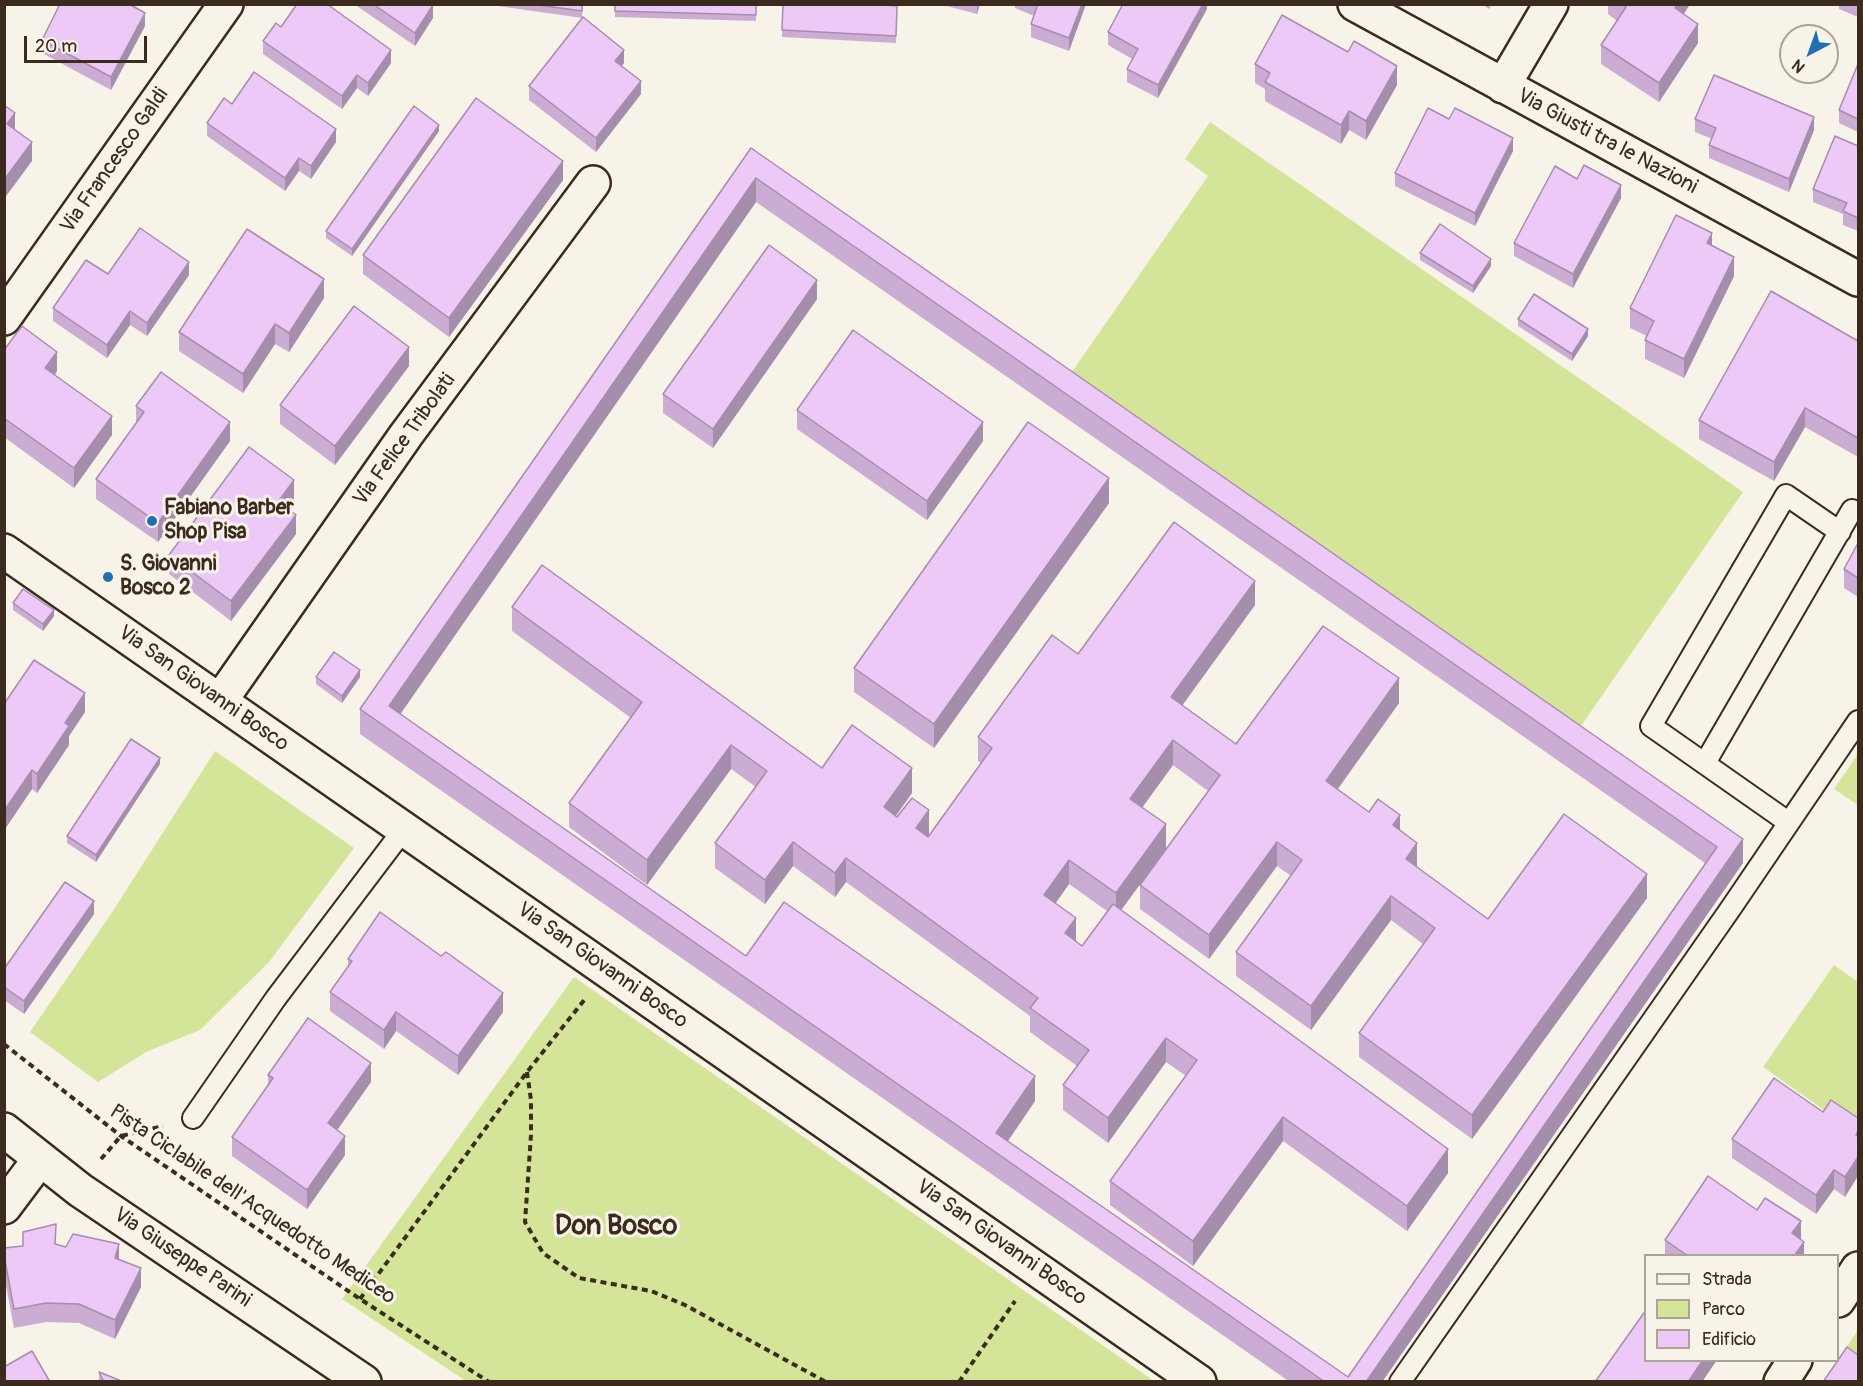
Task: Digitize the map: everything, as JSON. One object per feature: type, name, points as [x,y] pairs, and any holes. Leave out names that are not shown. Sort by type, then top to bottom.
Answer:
[{"type":"street","name":"Via Giusti tra le Nazioni","points":[[1355,4],[1858,279]]},
{"type":"street","points":[[1503,86],[1551,4]]},
{"type":"street","name":"Via Francesco Galdi","points":[[4,318],[225,5]]},
{"type":"street","name":"Via Felice Tribolati","points":[[220,701],[406,435],[593,183]]},
{"type":"street","name":"Via San Giovanni Bosco","points":[[4,551],[1199,1382]]},
{"type":"street","name":"Via Giuseppe Parini","points":[[4,1130],[80,1190],[363,1382]]},
{"type":"street","points":[[4,1207],[40,1159]]},
{"type":"street","points":[[1839,1298],[1858,1269]]},
{"type":"street","points":[[1781,1382],[1794,1362]]},
{"type":"lane","points":[[1788,822],[1651,726],[1786,495],[1840,532]]},
{"type":"lane","points":[[1706,763],[1852,510]]},
{"type":"lane","points":[[1400,1382],[1725,917],[1858,721]]},
{"type":"lane","points":[[193,1118],[276,998],[404,829]]},
{"type":"path","points":[[360,1299],[527,1072],[585,998]]},
{"type":"path","name":"Pista Ciclabile dell'Acquedotto Mediceo","points":[[4,1044],[121,1136],[360,1299],[489,1382]]},
{"type":"path","points":[[527,1072],[531,1100],[531,1135],[525,1222],[543,1253],[579,1278],[651,1291],[685,1305],[826,1382]]},
{"type":"path","points":[[80,1190],[105,1154],[121,1136],[193,1118]]},
{"type":"path","points":[[959,1382],[1019,1294]]},
{"type":"green space","points":[[1210,122],[1743,492],[1574,736],[1065,382],[1208,176],[1185,159]]},
{"type":"green space","points":[[215,751],[354,848],[269,962],[200,1030],[146,1052],[98,1082],[30,1032],[111,914]]},
{"type":"green space","points":[[1858,754],[1858,805],[1834,789]]},
{"type":"green space","points":[[1834,965],[1858,982],[1858,1134],[1763,1067]]},
{"type":"green space","points":[[574,977],[1154,1381],[466,1381],[342,1299]]},
{"type":"green space","points":[[1858,1330],[1858,1362],[1844,1351]]},
{"type":"building","points":[[60,4],[129,4],[145,13],[111,77],[42,40]]},
{"type":"building","points":[[297,4],[327,4],[391,50],[368,83],[357,75],[342,96],[263,41],[276,23],[281,27]]},
{"type":"building","points":[[373,4],[433,4],[433,5],[415,33]]},
{"type":"building","points":[[531,4],[582,4],[582,11]]},
{"type":"building","points":[[615,4],[756,4],[756,15],[615,11]]},
{"type":"building","points":[[783,4],[897,6],[896,36],[782,30]]},
{"type":"building","points":[[1038,4],[1082,4],[1069,38],[1031,24]]},
{"type":"building","points":[[1123,4],[1203,4],[1158,85],[1127,69],[1138,49],[1108,32]]},
{"type":"building","points":[[1622,4],[1678,4],[1675,8],[1698,24],[1659,83],[1601,45],[1626,7]]},
{"type":"building","points":[[1282,15],[1348,52],[1354,41],[1397,66],[1366,121],[1349,111],[1341,125],[1265,82],[1270,73],[1255,64]]},
{"type":"building","points":[[583,17],[624,50],[615,61],[641,81],[596,138],[529,86]]},
{"type":"building","points":[[1858,64],[1858,119],[1839,110]]},
{"type":"building","points":[[254,72],[336,129],[311,166],[299,158],[285,178],[207,123],[224,98],[232,104]]},
{"type":"building","points":[[1714,75],[1814,117],[1789,179],[1709,145],[1716,128],[1695,119]]},
{"type":"building","points":[[476,98],[563,161],[449,318],[363,255]]},
{"type":"building","points":[[4,105],[15,113],[7,124],[32,142],[4,180]]},
{"type":"building","points":[[414,106],[439,125],[352,249],[326,231]]},
{"type":"building","points":[[1428,108],[1449,119],[1455,108],[1513,138],[1475,213],[1395,173]]},
{"type":"building","points":[[1835,136],[1858,146],[1858,218],[1843,211],[1847,203],[1813,189]]},
{"type":"building","points":[[751,148],[1743,839],[1366,1382],[1325,1382],[360,709]],"holes":[[[756,178],[1717,847],[1348,1377],[996,1133],[1035,1076],[784,902],[746,956],[389,706]]]},
{"type":"building","points":[[1584,165],[1621,185],[1573,274],[1514,243],[1555,166],[1577,179]]},
{"type":"building","points":[[1676,215],[1712,233],[1707,243],[1734,257],[1684,359],[1645,340],[1654,321],[1630,308]]},
{"type":"building","points":[[1440,224],[1491,259],[1473,286],[1420,253]]},
{"type":"building","points":[[140,228],[189,262],[147,323],[130,311],[107,345],[53,308],[86,260],[108,274]]},
{"type":"building","points":[[247,229],[324,279],[289,333],[275,324],[243,374],[179,332]]},
{"type":"building","points":[[769,245],[817,280],[713,429],[663,394]]},
{"type":"building","points":[[1771,291],[1858,341],[1858,438],[1805,408],[1774,462],[1699,420]]},
{"type":"building","points":[[1534,294],[1588,329],[1572,354],[1518,319]]},
{"type":"building","points":[[354,306],[409,347],[335,446],[280,405]]},
{"type":"building","points":[[22,326],[57,352],[45,368],[112,416],[74,468],[4,418],[4,350]]},
{"type":"building","points":[[853,330],[983,422],[927,501],[797,410]]},
{"type":"building","points":[[161,372],[230,422],[158,523],[96,479],[144,412],[136,406]]},
{"type":"building","points":[[1028,422],[1109,478],[934,724],[854,668]]},
{"type":"building","points":[[249,447],[294,480],[278,502],[296,515],[231,601],[169,555]]},
{"type":"building","points":[[1174,522],[1255,581],[1171,697],[1236,744],[1323,626],[1399,678],[1326,781],[1369,812],[1378,799],[1400,815],[1393,825],[1417,843],[1406,859],[1488,919],[1564,814],[1647,874],[1472,1115],[1359,1033],[1435,928],[1391,896],[1311,1006],[1236,952],[1302,860],[1277,842],[1209,935],[1140,885],[1220,775],[1173,740],[1130,799],[1166,824],[1116,893],[1069,860],[1044,895],[1076,918],[1065,933],[1082,946],[1113,904],[1448,1149],[1407,1206],[1283,1117],[1193,1241],[1110,1181],[1197,1060],[1166,1038],[1108,1118],[1063,1085],[1089,1050],[1030,1008],[1038,998],[846,858],[835,873],[793,842],[765,880],[715,843],[767,771],[731,745],[647,860],[569,803],[642,702],[512,607],[542,565],[822,768],[852,725],[912,768],[884,807],[897,817],[912,798],[929,810],[916,828],[928,837],[992,748],[978,737],[1052,635],[1078,654]]},
{"type":"building","points":[[1858,543],[1858,578],[1844,569]]},
{"type":"building","points":[[23,589],[54,610],[43,624],[13,603]]},
{"type":"building","points":[[334,652],[360,670],[342,696],[316,677]]},
{"type":"building","points":[[34,660],[85,693],[65,723],[69,726],[37,774],[32,770],[4,811],[4,704]]},
{"type":"building","points":[[131,739],[160,758],[96,855],[67,836]]},
{"type":"building","points":[[65,882],[94,901],[24,1001],[4,987],[4,969]]},
{"type":"building","points":[[380,912],[441,956],[446,952],[503,993],[458,1056],[396,1012],[384,1030],[330,992],[352,961],[348,959]]},
{"type":"building","points":[[308,1018],[371,1063],[328,1123],[345,1136],[307,1190],[232,1137],[273,1078],[268,1075]]},
{"type":"building","points":[[1774,1078],[1823,1112],[1831,1100],[1858,1118],[1856,1135],[1858,1136],[1858,1157],[1845,1177],[1834,1170],[1816,1195],[1732,1139]]},
{"type":"building","points":[[1708,1176],[1757,1210],[1765,1198],[1801,1221],[1792,1233],[1804,1242],[1795,1254],[1685,1254],[1665,1240]]},
{"type":"building","points":[[56,1224],[55,1244],[66,1247],[73,1234],[119,1244],[115,1258],[141,1268],[115,1320],[79,1304],[46,1303],[14,1309],[4,1248],[23,1246],[23,1232]]},
{"type":"building","points":[[1644,1313],[1644,1362],[1702,1362],[1688,1382],[1595,1382]]},
{"type":"building","points":[[1847,1347],[1858,1355],[1858,1382],[1823,1382],[1839,1362]]},
{"type":"building","points":[[32,1351],[50,1382],[4,1382],[4,1367]]},
{"type":"building","points":[[99,1372],[124,1382],[104,1382]]},
{"type":"place","name":"Fabiano Barber Shop Pisa","points":[[152,521]]},
{"type":"place","name":"S. Giovanni Bosco 2","points":[[108,577]]},
{"type":"district","name":"Don Bosco","points":[[616,1227]]}]
